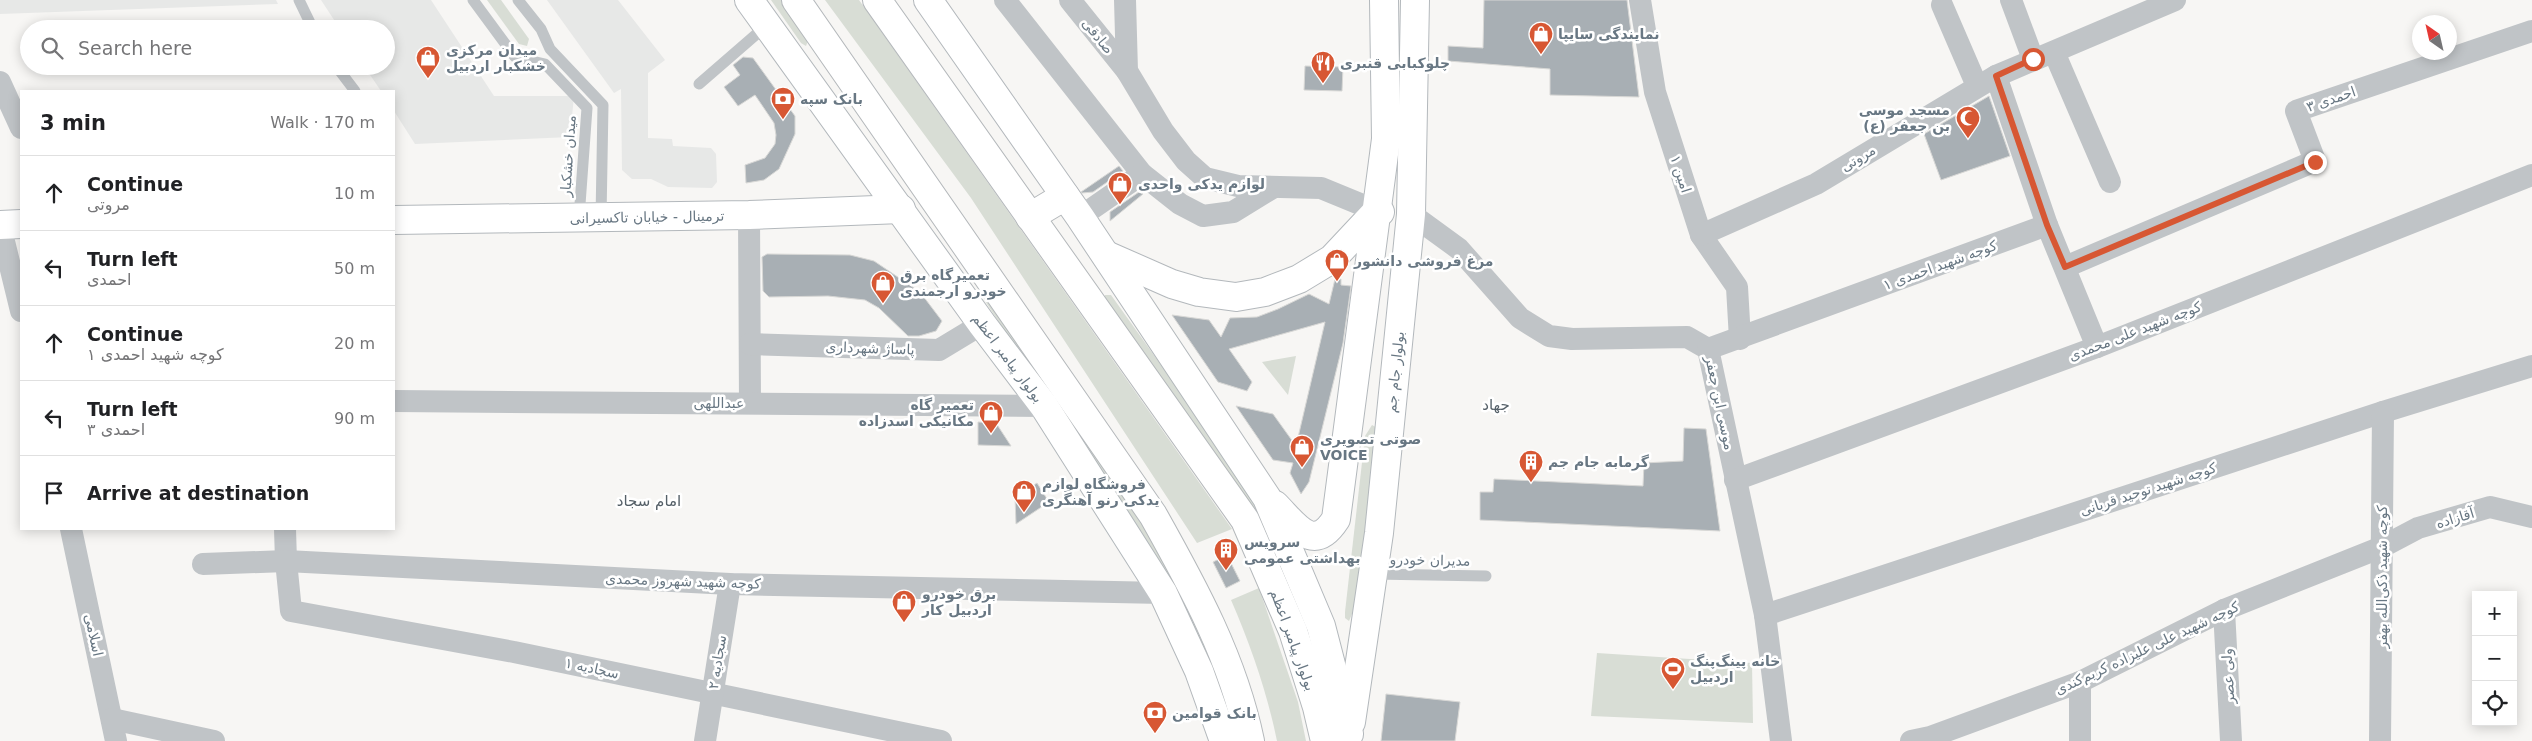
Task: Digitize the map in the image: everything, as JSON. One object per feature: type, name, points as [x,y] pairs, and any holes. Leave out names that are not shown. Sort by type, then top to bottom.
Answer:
[{"type":"main road","name":"بولوار پیامبر اعظم","points":[[749,0],[901,208],[982,324],[1044,406],[1163,593],[1199,671],[1224,741]]},
{"type":"main road","name":"بولوار پیامبر اعظم","points":[[796,0],[1154,515],[1199,596],[1228,662],[1250,741]]},
{"type":"main road","name":"بولوار پیامبر اعظم","points":[[877,0],[1245,520],[1293,631],[1318,707],[1341,739]]},
{"type":"main road","name":"بولوار پیامبر اعظم","points":[[928,0],[1106,255],[1267,498],[1321,626],[1341,739]]},
{"type":"main road","points":[[1267,498],[1305,535],[1316,537],[1328,531],[1336,519],[1386,138],[1384,0]]},
{"type":"main road","name":"بولوار جام جم","points":[[1341,739],[1373,574],[1392,404],[1411,214],[1415,0]]},
{"type":"main road","points":[[1030,217],[1072,207]]},
{"type":"main road","name":"ترمینال - خیابان تاکسیرانی","points":[[395,220],[749,215],[901,208]]},
{"type":"main road","points":[[1377,211],[1411,214]]},
{"type":"main road","points":[[1106,255],[1172,284],[1199,292],[1236,297],[1265,292],[1299,279],[1332,259],[1377,211]]},
{"type":"main road","points":[[0,225],[20,224]]},
{"type":"main road","points":[[1352,400],[1392,404]]},
{"type":"street","points":[[1005,0],[1142,174],[1180,204],[1203,216],[1233,212],[1274,187]]},
{"type":"street","name":"صادقی","points":[[1070,0],[1127,72],[1163,131],[1186,161],[1205,178],[1238,186],[1321,188],[1377,211]]},
{"type":"street","points":[[1125,0],[1127,72]]},
{"type":"street","points":[[2011,0],[2044,56],[2110,182]]},
{"type":"street","name":"مروتی","points":[[1701,235],[1816,184],[1986,81],[2175,0]]},
{"type":"street","name":"امین ۱","points":[[1645,3],[1655,92],[1701,235],[1737,287],[1740,339]]},
{"type":"street","points":[[1942,5],[1986,81],[2097,347]]},
{"type":"street","name":"احمدی ۳","points":[[2065,267],[2315,162],[2296,111],[2532,30]]},
{"type":"street","points":[[0,82],[20,126]]},
{"type":"street","points":[[1072,207],[1142,174]]},
{"type":"street","name":"کوچه شهید علی محمدی","points":[[1736,480],[2097,347],[2532,175]]},
{"type":"street","name":"موسی ابن جعفر","points":[[1411,214],[1459,248],[1520,318],[1549,336],[1572,339],[1687,337],[1708,349],[1765,615],[1781,741]]},
{"type":"street","points":[[749,215],[750,403]]},
{"type":"street","points":[[0,225],[20,307]]},
{"type":"street","name":"کوچه شهید احمدی ۱","points":[[1708,349],[1740,339],[2047,225]]},
{"type":"street","name":"پاساژ شهرداری","points":[[750,344],[939,350],[982,324]]},
{"type":"street","name":"کوچه شهید توحید قربانی","points":[[1765,615],[2383,412],[2532,366]]},
{"type":"street","name":"عبداللهی","points":[[395,401],[1044,406]]},
{"type":"street","name":"کوچه شهید ذکی‌الله بهفر","points":[[2380,741],[2383,412]]},
{"type":"street","name":"آقازاده","points":[[2382,547],[2418,528],[2490,507],[2532,517]]},
{"type":"street","name":"اسلامی","points":[[71,530],[114,730]]},
{"type":"street","points":[[285,530],[286,561]]},
{"type":"street","name":"کوچه شهید علی علیزاده کریم‌کندی","points":[[1923,740],[2080,682],[2224,610],[2382,547]]},
{"type":"street","name":"کوچه شهید شهروز محمدی","points":[[203,564],[286,561],[730,584],[1163,593]]},
{"type":"street","name":"سجادیه ۱","points":[[286,561],[292,611],[514,652],[940,741]]},
{"type":"street","name":"سجادیه ۲","points":[[705,741],[730,584]]},
{"type":"street","name":"ولی عصر","points":[[2224,610],[2232,741]]},
{"type":"street","points":[[2080,682],[2080,741]]},
{"type":"street","points":[[114,730],[214,741]]},
{"type":"lane","points":[[299,0],[309,20]]},
{"type":"lane","name":"میدان خشکبار","points":[[473,0],[515,57],[545,64],[587,108],[590,218]]},
{"type":"lane","points":[[518,0],[541,29],[550,49],[604,105],[590,218]]},
{"type":"lane","points":[[699,84],[767,25]]},
{"type":"lane","points":[[343,75],[354,90]]},
{"type":"lane","name":"مدیران خودرو","points":[[1373,574],[1486,576]]},
{"type":"shaded area","points":[[0,0],[276,0],[278,4],[0,14]]},
{"type":"shaded area","name":"میدان مرکزی خشکبار اردبیل","points":[[321,0],[431,0],[494,96],[574,96],[570,137],[415,144],[395,113],[395,90],[380,90],[370,75],[395,75],[395,20],[334,20]]},
{"type":"shaded area","points":[[487,0],[501,0],[529,39],[527,46],[519,44]]},
{"type":"shaded area","points":[[547,0],[618,0],[665,60],[648,73],[648,138],[672,139],[673,146],[711,148],[716,154],[717,182],[712,188],[668,187],[651,179],[632,179],[622,170],[621,89],[614,93]]},
{"type":"shaded area","points":[[771,0],[782,0],[809,38],[806,46],[801,43]]},
{"type":"shaded area","points":[[825,0],[859,0],[1232,529],[1197,543],[971,198]]},
{"type":"shaded area","points":[[984,292],[1145,526],[1197,615],[1239,741],[1191,619],[1155,554],[1111,493],[985,301]]},
{"type":"shaded area","points":[[1105,295],[1111,295],[1248,487],[1310,618],[1315,658],[1286,573],[1266,531],[1105,302]]},
{"type":"shaded area","points":[[1296,356],[1288,395],[1262,362]]},
{"type":"shaded area","points":[[1372,425],[1381,430],[1355,607],[1349,621],[1345,618],[1345,612],[1365,436]]},
{"type":"shaded area","points":[[1259,588],[1298,702],[1306,741],[1277,741],[1258,669],[1231,600]]},
{"type":"shaded area","name":"خانه پینگ‌پنگ اردبیل","points":[[1597,653],[1752,663],[1753,723],[1591,716]]},
{"type":"building","name":"نمایندگی سایپا","points":[[1484,0],[1627,0],[1639,97],[1550,95],[1550,69],[1448,61],[1448,46],[1483,48]]},
{"type":"building","name":"بانک سپه","points":[[743,57],[753,58],[795,116],[795,134],[779,169],[764,180],[746,183],[745,165],[765,158],[775,144],[776,135],[774,123],[755,95],[738,106],[724,87],[740,75],[733,65]]},
{"type":"building","points":[[1305,66],[1343,67],[1342,91],[1304,90]]},
{"type":"building","name":"مسجد موسی بن جعفر (ع)","points":[[1989,96],[2010,156],[1941,180],[1924,134]]},
{"type":"building","points":[[1119,166],[1123,171],[1093,192],[1081,192]]},
{"type":"building","points":[[1139,192],[1143,194],[1110,221],[1110,212]]},
{"type":"building","points":[[767,254],[850,255],[874,261],[920,292],[942,321],[936,331],[919,336],[908,336],[879,308],[865,300],[828,296],[769,297],[763,291],[762,257]]},
{"type":"building","points":[[1335,279],[1341,279],[1341,285],[1351,286],[1343,343],[1309,482],[1301,494],[1290,473],[1293,463],[1273,460],[1236,406],[1273,414],[1296,446],[1325,322],[1229,349],[1252,382],[1247,391],[1218,382],[1172,315],[1209,320],[1221,337],[1230,318],[1257,317],[1309,294],[1329,304]]},
{"type":"building","name":"تعمیر گاه مکانیکی اسدزاده","points":[[978,422],[996,423],[1011,446],[978,445]]},
{"type":"building","name":"گرمابه جام جم","points":[[1684,428],[1706,429],[1720,531],[1480,520],[1480,492],[1493,492],[1494,479],[1643,486],[1644,463],[1683,461]]},
{"type":"building","name":"فروشگاه لوازم یدکی رنو آهنگری","points":[[1037,483],[1049,502],[1016,524],[1015,497]]},
{"type":"building","name":"سرویس بهداشتی عمومی","points":[[1227,555],[1240,581],[1226,588],[1213,562]]},
{"type":"building","points":[[1386,694],[1460,702],[1455,741],[1381,741]]},
{"type":"place","name":"نمایندگی سایپا","points":[[1541,55]]},
{"type":"place","name":"میدان مرکزی خشکبار اردبیل","points":[[428,79]]},
{"type":"place","name":"چلوکبابی قنبری","points":[[1323,84]]},
{"type":"place","name":"بانک سپه","points":[[783,120]]},
{"type":"place","name":"مسجد موسی بن جعفر (ع)","points":[[1968,139]]},
{"type":"place","name":"لوازم یدکی واحدی","points":[[1120,205]]},
{"type":"place","name":"مرغ فروشی دانشور","points":[[1337,282]]},
{"type":"place","name":"تعمیرگاه برق خودرو ارجمندی","points":[[883,304]]},
{"type":"place","name":"تعمیر گاه مکانیکی اسدزاده","points":[[991,434]]},
{"type":"place","name":"صوتی تصویری VOICE","points":[[1302,468]]},
{"type":"place","name":"گرمابه جام جم","points":[[1531,483]]},
{"type":"place","name":"فروشگاه لوازم یدکی رنو آهنگری","points":[[1024,513]]},
{"type":"place","name":"سرویس بهداشتی عمومی","points":[[1226,571]]},
{"type":"place","name":"برق خودرو اردبیل کار","points":[[904,623]]},
{"type":"place","name":"خانه پینگ‌پنگ اردبیل","points":[[1673,690]]},
{"type":"place","name":"بانک قوامین","points":[[1155,734]]},
{"type":"district","name":"جهاد","points":[[1496,405]]},
{"type":"district","name":"امام سجاد","points":[[649,501]]},
{"type":"route","points":[[2033,59],[1996,76],[2047,225],[2065,267],[2315,162]]}]
